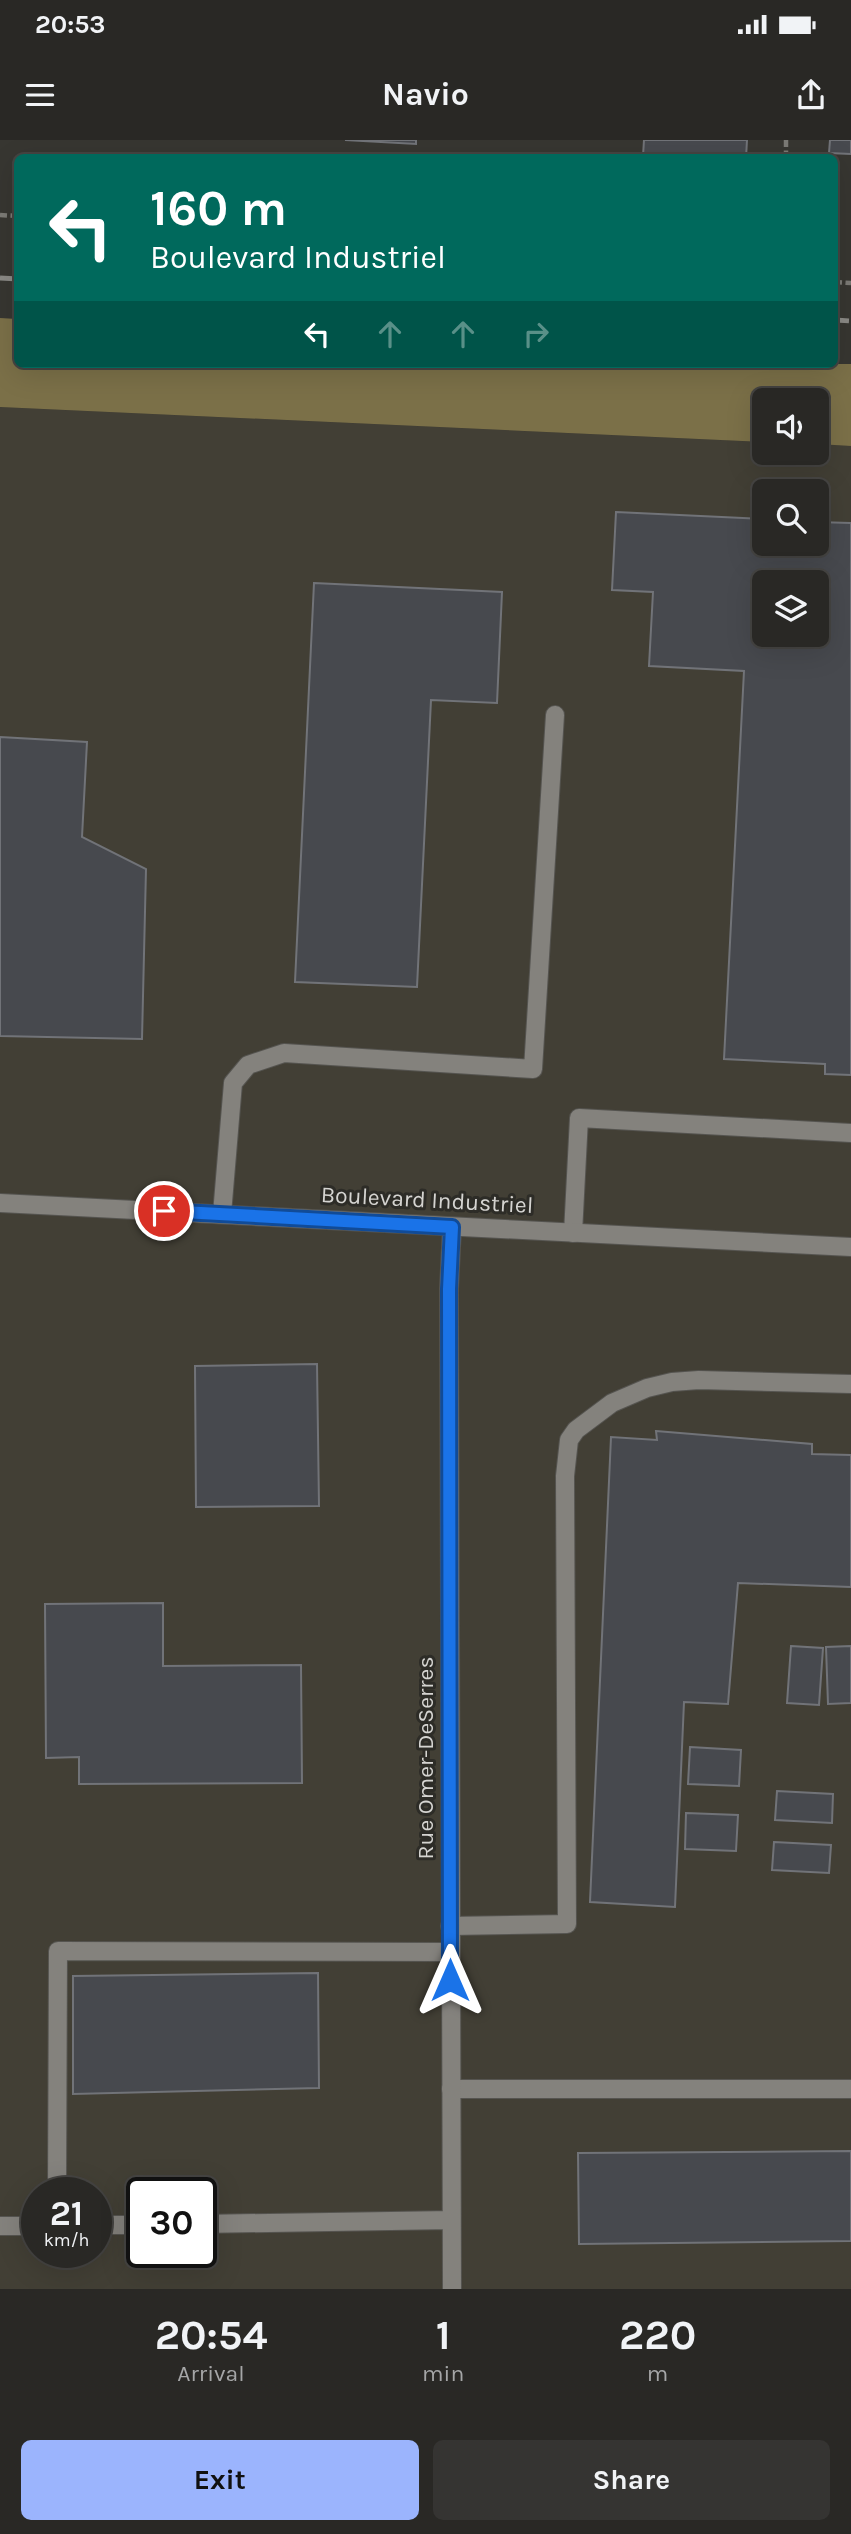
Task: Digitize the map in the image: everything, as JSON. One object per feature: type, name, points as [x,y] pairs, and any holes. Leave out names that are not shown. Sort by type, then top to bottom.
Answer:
[{"type":"street","points":[[222,1214],[230,1093],[239,1074],[257,1059],[284,1053],[533,1069],[555,715]]},
{"type":"street","points":[[573,1233],[579,1118],[851,1133]]},
{"type":"street","name":"Boulevard Industriel","points":[[0,1203],[851,1247]]},
{"type":"street","name":"Rue Omer-DeSerres","points":[[452,1227],[449,1289],[452,2289]]},
{"type":"street","points":[[450,1926],[567,1924],[565,1476],[569,1440],[576,1430],[612,1403],[671,1382],[851,1384]]},
{"type":"street","points":[[57,2177],[58,1951],[450,1952]]},
{"type":"street","points":[[451,2089],[851,2089]]},
{"type":"street","points":[[217,2224],[451,2220]]},
{"type":"street","points":[[0,2226],[21,2226]]},
{"type":"shaded area","points":[[0,318],[14,319],[14,368],[838,368],[838,364],[851,364],[851,446],[829,445],[829,388],[752,388],[752,441],[0,407]]},
{"type":"shaded area","points":[[0,407],[752,441],[752,465],[829,465],[829,445],[851,446],[851,2289],[0,2289]]},
{"type":"building","points":[[345,140],[416,140],[416,144]]},
{"type":"building","points":[[644,140],[747,140],[746,154],[643,154]]},
{"type":"building","points":[[830,140],[851,140],[851,154],[829,153]]},
{"type":"building","points":[[616,512],[752,518],[752,556],[829,556],[829,522],[851,523],[851,1075],[825,1074],[825,1064],[724,1059],[744,671],[649,666],[653,592],[612,590]]},
{"type":"building","points":[[314,583],[502,592],[497,703],[431,700],[417,987],[295,982]]},
{"type":"building","points":[[0,737],[87,742],[82,837],[146,869],[142,1039],[0,1036]]},
{"type":"building","points":[[317,1364],[319,1506],[196,1507],[195,1366]]},
{"type":"building","points":[[656,1431],[812,1444],[812,1454],[851,1455],[851,1587],[738,1583],[728,1704],[684,1702],[675,1907],[590,1902],[611,1437],[657,1440]]},
{"type":"building","points":[[163,1603],[163,1666],[301,1665],[302,1783],[79,1784],[79,1757],[46,1758],[45,1604]]},
{"type":"building","points":[[791,1646],[823,1648],[819,1705],[787,1703]]},
{"type":"building","points":[[851,1646],[851,1703],[828,1704],[826,1647]]},
{"type":"building","points":[[690,1747],[741,1750],[739,1786],[688,1784]]},
{"type":"building","points":[[777,1791],[833,1794],[832,1823],[775,1820]]},
{"type":"building","points":[[686,1813],[738,1815],[736,1851],[685,1849]]},
{"type":"building","points":[[774,1842],[831,1845],[829,1873],[772,1870]]},
{"type":"building","points":[[318,1973],[319,2088],[73,2094],[73,1976]]},
{"type":"building","points":[[851,2151],[851,2241],[579,2244],[578,2153]]},
{"type":"railway","points":[[0,278],[14,279]]},
{"type":"railway","points":[[838,320],[851,321]]},
{"type":"route","points":[[164,1211],[452,1227],[449,1289],[450,1980]]}]
